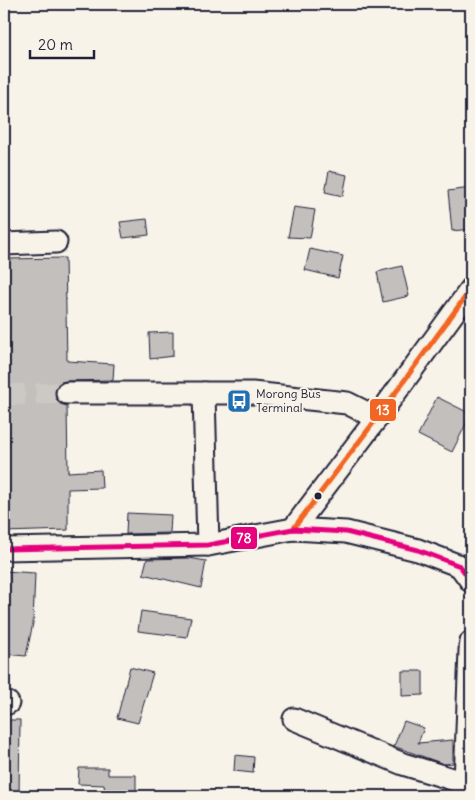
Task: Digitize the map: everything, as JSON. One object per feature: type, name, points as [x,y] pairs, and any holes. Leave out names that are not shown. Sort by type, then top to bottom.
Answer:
[{"type":"street","points":[[4,244],[56,242]]},
{"type":"street","points":[[293,530],[471,289]]},
{"type":"street","points":[[67,393],[252,393],[347,403],[377,418]]},
{"type":"street","points":[[204,393],[208,545]]},
{"type":"street","points":[[4,549],[208,545],[293,530],[346,532],[418,550],[460,566],[471,581]]},
{"type":"street","points":[[294,719],[463,790],[471,642]]},
{"type":"building","points":[[329,171],[347,175],[343,196],[325,192]]},
{"type":"building","points":[[471,188],[471,229],[452,231],[448,191]]},
{"type":"building","points":[[294,207],[315,210],[310,238],[288,237]]},
{"type":"building","points":[[147,219],[149,235],[123,238],[120,222]]},
{"type":"building","points":[[310,249],[343,256],[338,278],[305,270]]},
{"type":"building","points":[[65,258],[67,361],[114,364],[113,380],[61,382],[56,386],[55,393],[56,399],[60,404],[67,406],[68,472],[101,470],[102,488],[68,489],[68,530],[4,532],[4,259]]},
{"type":"building","points":[[402,266],[409,296],[383,302],[377,272]]},
{"type":"building","points":[[173,332],[173,356],[150,359],[149,333]]},
{"type":"building","points":[[437,397],[471,414],[452,452],[418,435]]},
{"type":"building","points":[[127,513],[171,515],[170,533],[126,534]]},
{"type":"building","points":[[189,558],[206,561],[201,588],[143,574],[147,559]]},
{"type":"building","points":[[4,571],[35,573],[33,623],[26,656],[4,654]]},
{"type":"building","points":[[141,611],[191,618],[187,637],[138,631]]},
{"type":"building","points":[[130,667],[153,673],[138,723],[117,718]]},
{"type":"building","points":[[402,671],[423,671],[423,695],[402,696]]},
{"type":"building","points":[[4,720],[20,720],[19,796],[4,796]]},
{"type":"building","points":[[404,721],[424,728],[418,743],[453,740],[453,763],[444,764],[393,746]]},
{"type":"building","points":[[235,755],[254,757],[253,773],[234,771]]},
{"type":"building","points":[[79,768],[108,768],[108,775],[136,775],[136,792],[105,792],[104,785],[78,784]]},
{"type":"tunnel","points":[[4,395],[67,393]]},
{"type":"transit line","name":"13","points":[[293,529],[471,289]]},
{"type":"transit line","name":"78","points":[[4,549],[208,545],[293,529],[346,532],[418,550],[460,566],[471,581]]},
{"type":"place","name":"Morong Bus Terminal","points":[[239,401]]}]
